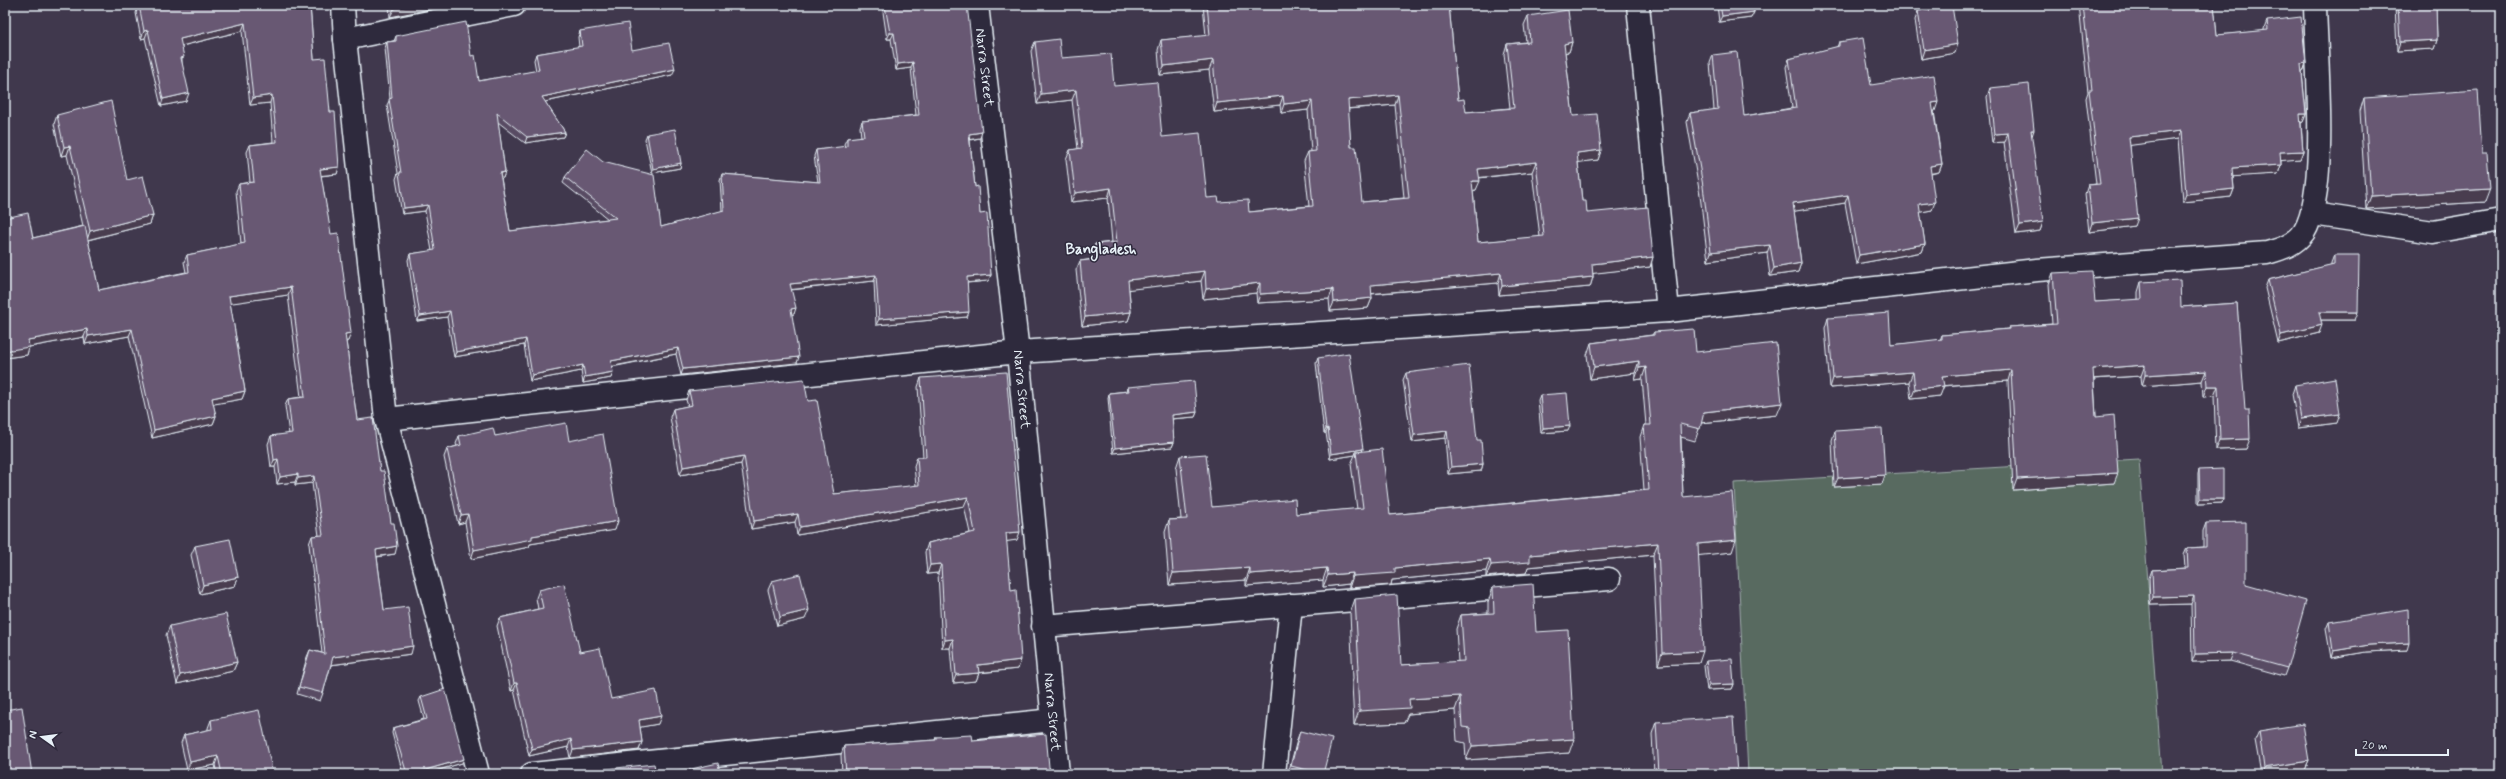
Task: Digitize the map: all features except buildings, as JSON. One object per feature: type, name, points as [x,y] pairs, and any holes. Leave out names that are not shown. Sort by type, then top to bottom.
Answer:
[{"type":"street","points":[[343,5],[345,39],[386,419],[478,774]]},
{"type":"street","points":[[345,39],[514,5]]},
{"type":"street","name":"Narra Street","points":[[978,5],[1018,352],[1042,626],[1058,774]]},
{"type":"street","points":[[1638,5],[1668,311]]},
{"type":"street","points":[[386,419],[1018,352],[1668,311],[2037,270],[2268,253],[2289,246],[2303,233],[2313,214],[2319,151],[2315,5]]},
{"type":"street","points":[[2313,214],[2433,232],[2501,220]]},
{"type":"street","points":[[1042,626],[1609,579]]},
{"type":"street","points":[[1274,774],[1291,605]]},
{"type":"street","points":[[532,774],[1053,720]]},
{"type":"green space","points":[[2139,459],[2162,774],[1748,774],[1734,483]]},
{"type":"district","name":"Bangladesh","points":[[1101,250]]}]
